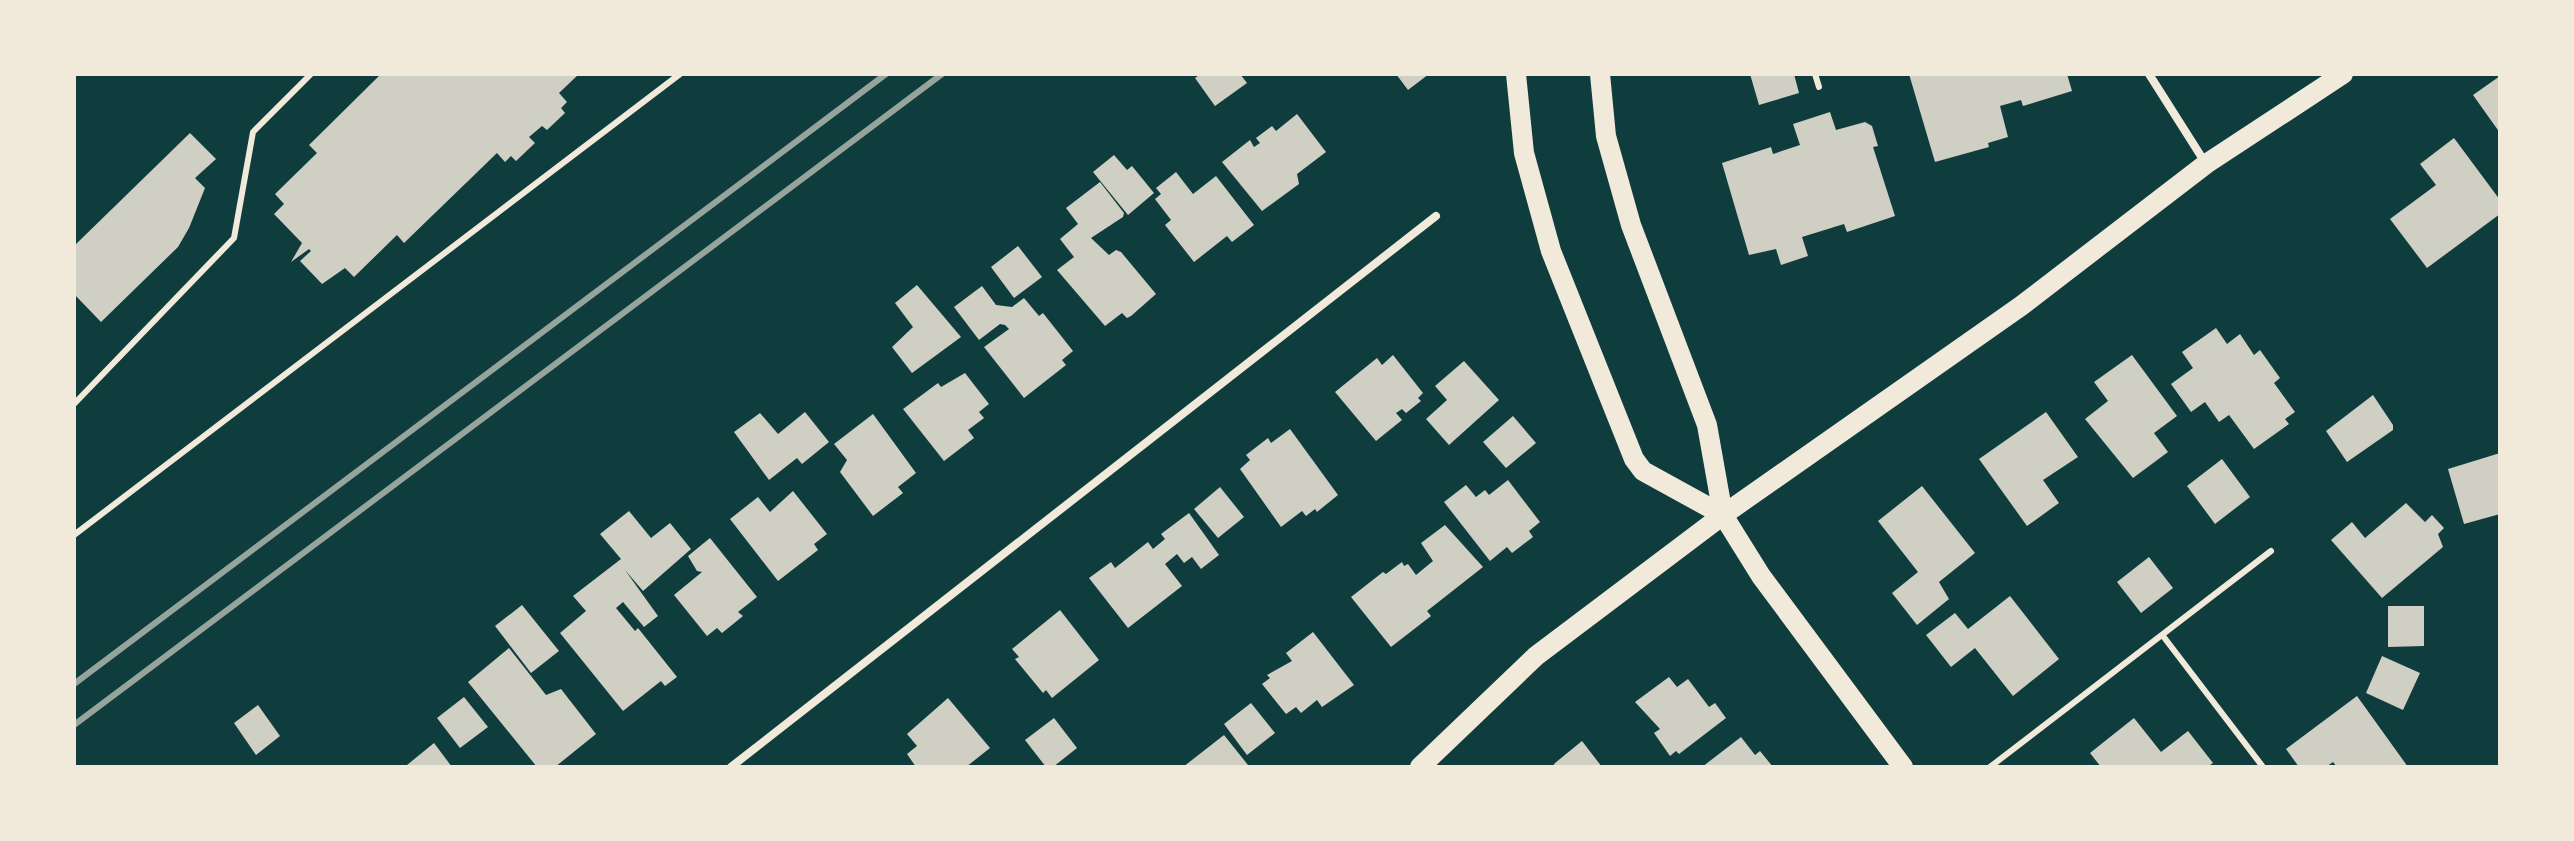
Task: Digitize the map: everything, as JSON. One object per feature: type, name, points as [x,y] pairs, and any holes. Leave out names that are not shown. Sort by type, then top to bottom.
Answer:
[{"type":"main road","points":[[1516,74],[1524,153],[1551,251],[1634,459],[1643,471],[1723,515]]},
{"type":"main road","points":[[1600,74],[1606,136],[1631,225],[1707,425],[1723,515],[1761,576],[1903,767]]},
{"type":"main road","points":[[1420,767],[1536,656],[1723,515],[2021,306],[2206,164],[2343,74]]},
{"type":"street","points":[[2149,74],[2206,164]]},
{"type":"street","points":[[731,767],[1436,216]]},
{"type":"lane","points":[[74,404],[234,238],[253,132],[311,74]]},
{"type":"lane","points":[[74,535],[680,74]]},
{"type":"lane","points":[[1815,74],[1819,87]]},
{"type":"lane","points":[[1990,767],[2271,551]]},
{"type":"lane","points":[[2163,636],[2263,767]]},
{"type":"building","points":[[381,74],[579,74],[559,93],[567,102],[561,108],[565,113],[547,130],[542,126],[529,137],[535,143],[516,161],[511,156],[505,162],[497,153],[404,243],[397,235],[354,277],[345,268],[322,284],[300,261],[311,251],[309,249],[291,262],[302,243],[274,214],[284,204],[275,194],[317,153],[309,145]]},
{"type":"building","points":[[1201,74],[1240,74],[1247,83],[1215,106],[1195,78]]},
{"type":"building","points":[[1396,74],[1429,74],[1408,90]]},
{"type":"building","points":[[1750,74],[1794,74],[1799,93],[1759,105]]},
{"type":"building","points":[[1909,74],[2067,74],[2072,91],[2023,106],[2021,100],[2000,106],[2008,137],[1988,143],[1989,147],[1935,162]]},
{"type":"building","points":[[2500,76],[2500,133],[2473,95]]},
{"type":"building","points":[[1830,112],[1836,130],[1865,122],[1872,126],[1878,146],[1873,147],[1895,216],[1847,232],[1844,224],[1802,237],[1808,256],[1781,265],[1776,249],[1749,255],[1722,163],[1771,147],[1773,154],[1800,145],[1793,124]]},
{"type":"building","points":[[1297,114],[1326,152],[1297,174],[1299,184],[1262,211],[1222,162],[1250,140],[1254,147],[1260,143],[1256,138],[1272,126],[1276,131]]},
{"type":"building","points":[[190,133],[216,159],[195,178],[205,188],[189,228],[178,247],[101,322],[74,294],[74,246]]},
{"type":"building","points":[[2454,138],[2500,200],[2500,214],[2427,268],[2390,219],[2436,185],[2420,164]]},
{"type":"building","points":[[1114,155],[1127,170],[1132,166],[1154,193],[1128,215],[1093,172]]},
{"type":"building","points":[[1176,172],[1193,194],[1216,176],[1254,225],[1232,242],[1227,236],[1194,262],[1165,225],[1171,220],[1155,199],[1161,194],[1156,188]]},
{"type":"building","points":[[1100,182],[1124,213],[1123,217],[1091,238],[1109,255],[1116,250],[1121,252],[1156,294],[1131,316],[1127,318],[1122,313],[1105,326],[1057,270],[1074,257],[1060,239],[1078,224],[1066,208]]},
{"type":"building","points":[[1018,246],[1042,277],[1014,298],[991,267]]},
{"type":"building","points":[[917,285],[961,337],[912,373],[892,347],[913,327],[895,303]]},
{"type":"building","points":[[982,286],[996,305],[1012,307],[1024,298],[1039,316],[1043,313],[1073,351],[1062,360],[1066,365],[1024,398],[984,347],[1009,329],[1000,324],[979,340],[954,307]]},
{"type":"building","points":[[2216,328],[2227,344],[2240,334],[2254,355],[2260,350],[2280,378],[2274,383],[2295,412],[2285,419],[2289,424],[2254,449],[2229,415],[2219,422],[2205,402],[2191,412],[2171,384],[2193,368],[2182,352]]},
{"type":"building","points":[[1393,355],[1423,393],[1418,398],[1421,401],[1406,413],[1402,409],[1396,413],[1402,420],[1376,441],[1335,392],[1377,358],[1382,365]]},
{"type":"building","points":[[2132,355],[2177,416],[2154,433],[2168,452],[2133,478],[2085,419],[2108,401],[2094,382]]},
{"type":"building","points":[[1464,361],[1499,400],[1449,445],[1426,419],[1447,400],[1435,386]]},
{"type":"building","points":[[965,373],[989,404],[979,412],[984,418],[968,430],[974,438],[944,461],[903,409],[938,383],[941,387]]},
{"type":"building","points":[[2373,395],[2393,425],[2393,430],[2347,462],[2326,431]]},
{"type":"building","points":[[805,412],[829,442],[802,464],[797,458],[769,480],[734,432],[760,413],[778,434]]},
{"type":"building","points":[[2046,412],[2078,457],[2043,480],[2059,503],[2027,526],[1979,459]]},
{"type":"building","points":[[873,414],[916,473],[898,487],[903,493],[873,516],[840,472],[847,460],[834,444]]},
{"type":"building","points":[[1513,416],[1536,443],[1506,468],[1483,442]]},
{"type":"building","points":[[1290,429],[1338,495],[1317,512],[1315,509],[1306,516],[1302,511],[1281,527],[1240,469],[1250,460],[1246,455],[1268,438],[1271,443]]},
{"type":"building","points":[[2500,453],[2500,514],[2464,524],[2448,469]]},
{"type":"building","points":[[2222,459],[2250,497],[2215,524],[2187,486]]},
{"type":"building","points":[[1508,480],[1540,522],[1529,531],[1533,537],[1512,553],[1507,547],[1490,561],[1444,502],[1466,485],[1476,497],[1485,490],[1489,495]]},
{"type":"building","points":[[1922,486],[1975,553],[1939,582],[1949,599],[1917,625],[1892,593],[1918,572],[1878,521]]},
{"type":"building","points":[[1220,487],[1244,517],[1218,538],[1194,509]]},
{"type":"building","points":[[793,491],[827,534],[814,544],[818,550],[778,581],[730,519],[758,497],[770,512]]},
{"type":"building","points":[[2406,503],[2425,522],[2432,515],[2444,528],[2438,534],[2443,547],[2382,598],[2331,540],[2352,522],[2365,538]]},
{"type":"building","points":[[629,511],[651,538],[670,523],[691,549],[643,591],[625,570],[658,616],[644,627],[623,602],[616,608],[635,631],[638,628],[677,677],[665,686],[661,681],[623,711],[560,633],[586,611],[573,596],[621,559],[600,534]]},
{"type":"building","points":[[1189,513],[1219,555],[1201,569],[1192,557],[1184,563],[1177,554],[1165,564],[1182,586],[1128,628],[1089,578],[1111,562],[1115,568],[1148,542],[1153,549],[1165,539],[1161,534]]},
{"type":"building","points":[[1445,525],[1483,567],[1427,611],[1431,616],[1391,647],[1351,597],[1383,572],[1386,574],[1402,562],[1404,566],[1408,564],[1416,575],[1433,561],[1421,543]]},
{"type":"building","points":[[710,538],[757,597],[738,612],[743,616],[722,633],[717,628],[707,636],[674,595],[702,572],[697,571],[688,556]]},
{"type":"building","points":[[2149,557],[2173,588],[2141,613],[2117,582]]},
{"type":"building","points":[[2010,596],[2059,659],[2013,696],[1975,648],[1951,667],[1926,635],[1955,613],[1968,629]]},
{"type":"building","points":[[522,605],[559,651],[531,673],[495,626]]},
{"type":"building","points":[[2388,606],[2424,606],[2424,646],[2388,647]]},
{"type":"building","points":[[1060,610],[1099,660],[1052,698],[1046,690],[1043,693],[1015,659],[1019,657],[1012,649]]},
{"type":"building","points":[[1313,632],[1354,685],[1322,707],[1317,700],[1301,713],[1296,707],[1286,714],[1262,684],[1270,678],[1267,675],[1292,661],[1286,653]]},
{"type":"building","points":[[509,648],[546,695],[561,689],[596,734],[555,767],[537,767],[468,682]]},
{"type":"building","points":[[2382,656],[2420,673],[2403,710],[2366,693]]},
{"type":"building","points":[[1669,677],[1677,687],[1688,679],[1709,707],[1715,703],[1726,718],[1679,754],[1676,751],[1670,756],[1654,733],[1660,729],[1635,702]]},
{"type":"building","points":[[2357,696],[2408,767],[2337,767],[2333,762],[2326,767],[2299,767],[2286,749]]},
{"type":"building","points":[[464,697],[488,727],[460,748],[437,718]]},
{"type":"building","points":[[948,698],[990,748],[966,767],[916,767],[907,754],[917,746],[907,734]]},
{"type":"building","points":[[1251,703],[1275,733],[1247,755],[1224,724]]},
{"type":"building","points":[[258,705],[280,736],[256,755],[234,723]]},
{"type":"building","points":[[1054,718],[1077,748],[1053,767],[1046,767],[1025,740]]},
{"type":"building","points":[[2134,718],[2161,752],[2188,731],[2213,763],[2207,767],[2101,767],[2090,753]]},
{"type":"building","points":[[1224,735],[1248,765],[1246,767],[1183,767]]},
{"type":"building","points":[[1741,737],[1755,755],[1760,751],[1773,767],[1702,767]]},
{"type":"building","points":[[1582,741],[1602,767],[1552,767],[1555,763]]},
{"type":"building","points":[[434,743],[452,767],[407,765]]},
{"type":"railway","points":[[74,684],[886,74]]},
{"type":"railway","points":[[74,725],[942,74]]}]
